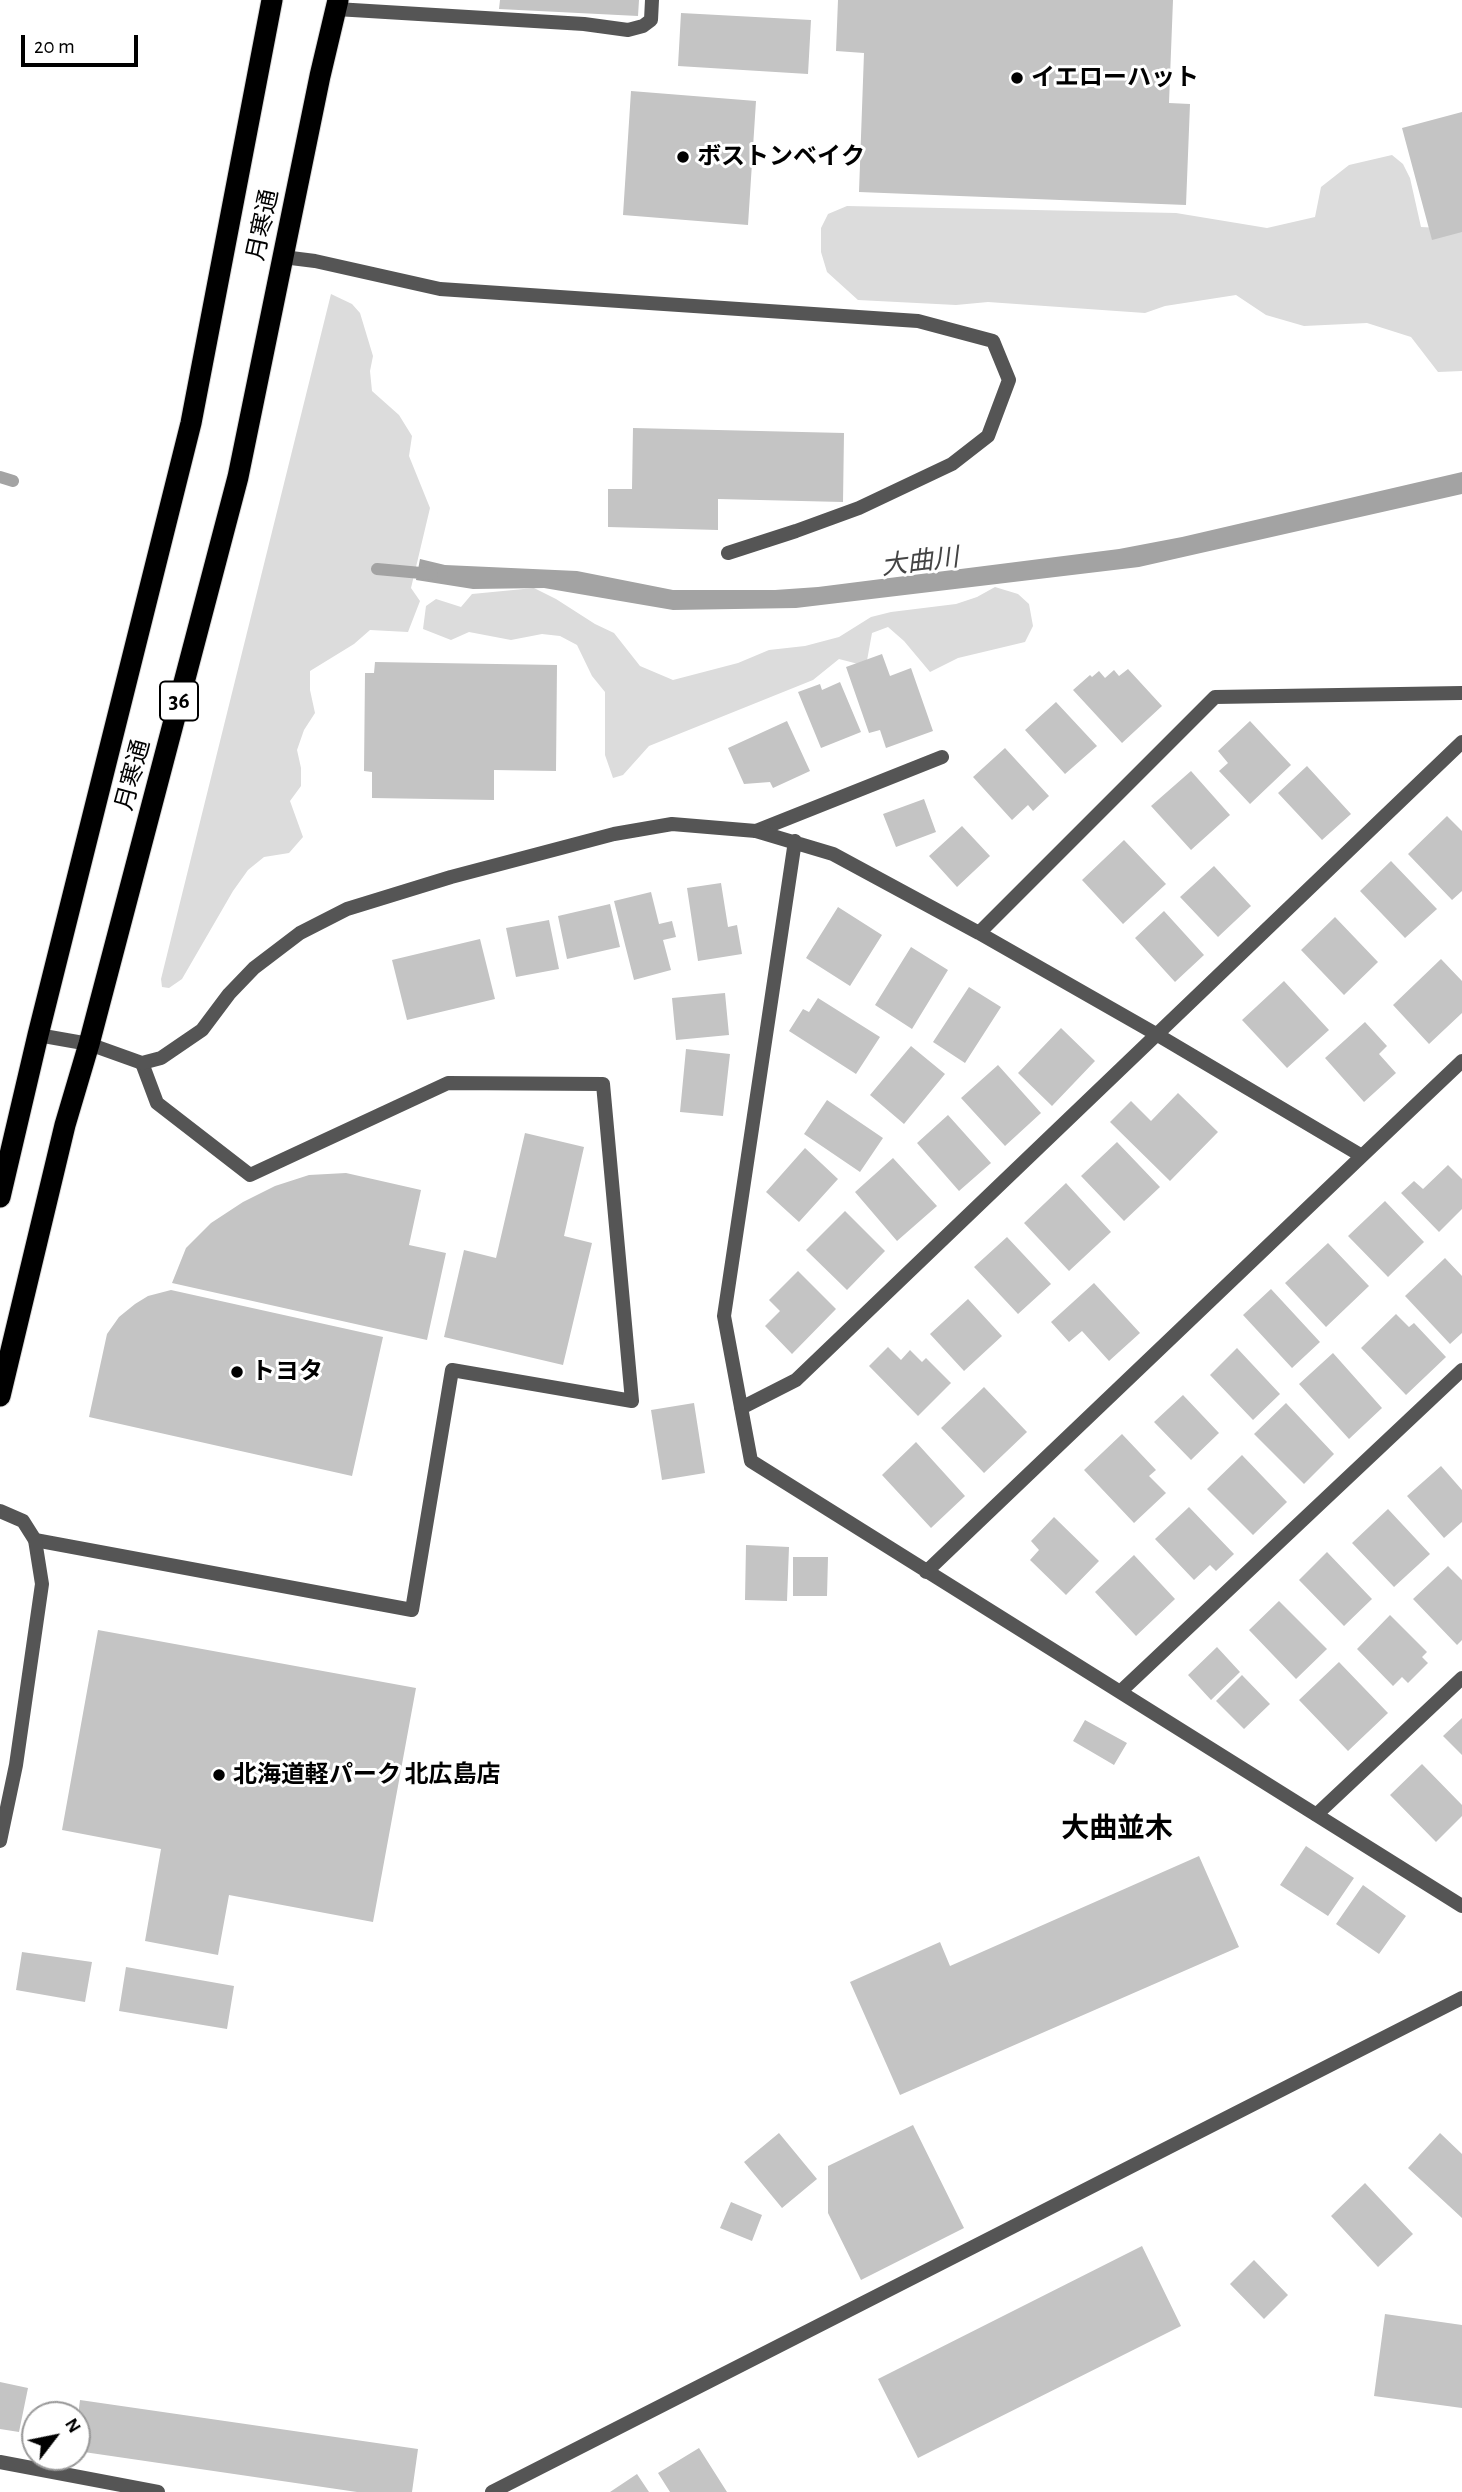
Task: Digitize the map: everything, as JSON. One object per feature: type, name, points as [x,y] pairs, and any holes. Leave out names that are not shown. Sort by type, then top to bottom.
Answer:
[{"type":"highway","name":"月寒通","points":[[0,1197],[191,422],[272,0]]},
{"type":"highway","name":"月寒通","points":[[0,1396],[65,1125],[89,1044],[238,477],[337,4]]},
{"type":"street","points":[[337,4],[584,23],[628,30],[643,26],[651,20],[652,0]]},
{"type":"street","points":[[283,257],[440,289],[918,321],[993,341],[1009,380],[988,436],[952,464],[859,508],[728,553]]},
{"type":"street","points":[[979,933],[1215,697],[1462,693]]},
{"type":"street","points":[[741,1408],[796,1380],[1462,742]]},
{"type":"street","points":[[756,831],[942,757]]},
{"type":"street","points":[[38,1035],[89,1044],[142,1063],[161,1058],[202,1030],[229,994],[254,968],[300,933],[347,909],[451,877],[614,834],[673,824],[756,831],[832,854],[979,933],[1362,1156]]},
{"type":"street","points":[[795,841],[724,1316],[751,1461],[1462,1906]]},
{"type":"street","points":[[926,1572],[1462,1061]]},
{"type":"street","points":[[35,1540],[412,1610],[452,1370],[632,1401],[603,1084],[448,1083],[250,1175],[157,1103],[142,1063]]},
{"type":"street","points":[[1120,1692],[1462,1370]]},
{"type":"street","points":[[0,1511],[23,1521],[35,1540],[42,1584],[16,1765],[0,1841]]},
{"type":"street","points":[[1317,1815],[1462,1678]]},
{"type":"street","points":[[492,2492],[1462,1998]]},
{"type":"street","points":[[0,2462],[158,2492]]},
{"type":"shaded area","points":[[1392,155],[1403,164],[1410,178],[1421,227],[1457,229],[1462,226],[1462,371],[1438,372],[1411,337],[1367,323],[1304,326],[1266,315],[1236,295],[1165,306],[1145,313],[988,302],[956,305],[858,300],[827,272],[821,252],[821,228],[828,214],[847,206],[1176,213],[1267,228],[1315,217],[1321,187],[1349,165]]},
{"type":"shaded area","points":[[331,294],[352,304],[360,313],[373,356],[370,371],[372,391],[399,415],[412,436],[409,456],[430,508],[411,588],[420,601],[408,632],[370,630],[354,644],[310,671],[310,690],[315,713],[304,730],[297,750],[301,786],[290,801],[303,837],[289,853],[264,857],[248,870],[182,979],[169,988],[162,987],[161,979]]},
{"type":"shaded area","points":[[1462,472],[1462,494],[1139,567],[796,608],[673,610],[544,588],[473,589],[416,580],[420,559],[445,565],[577,571],[673,590],[775,590],[818,587],[1119,549]]},
{"type":"shaded area","points":[[995,587],[1018,594],[1029,604],[1033,626],[1025,642],[958,658],[930,672],[904,641],[888,627],[872,633],[866,666],[839,659],[813,680],[649,746],[623,775],[613,778],[605,755],[605,692],[592,676],[577,645],[560,636],[542,634],[511,640],[469,632],[451,640],[423,629],[426,606],[436,599],[461,607],[472,594],[534,588],[614,633],[640,666],[673,680],[738,663],[769,650],[805,646],[839,637],[871,617],[956,604]]},
{"type":"building","points":[[500,0],[639,0],[638,16],[499,9]]},
{"type":"building","name":"イエローハット","points":[[838,0],[1173,0],[1169,103],[1190,104],[1186,205],[859,192],[864,53],[836,51]]},
{"type":"building","points":[[681,13],[811,20],[808,74],[678,66]]},
{"type":"building","points":[[631,91],[756,101],[748,225],[623,215]]},
{"type":"building","points":[[1462,112],[1462,232],[1432,240],[1402,128]]},
{"type":"building","points":[[633,428],[844,433],[843,502],[718,499],[718,530],[608,527],[608,489],[632,489]]},
{"type":"building","points":[[882,654],[890,676],[911,668],[933,731],[886,748],[880,730],[869,733],[846,667]]},
{"type":"building","points":[[375,662],[557,665],[556,771],[494,770],[494,800],[372,798],[372,772],[364,771],[365,673],[374,673]]},
{"type":"building","points":[[1128,669],[1162,706],[1122,743],[1073,690],[1099,671],[1105,678],[1114,670],[1119,676]]},
{"type":"building","points":[[840,682],[861,732],[821,748],[798,692],[820,684],[822,690]]},
{"type":"building","points":[[1056,702],[1097,746],[1065,774],[1025,730]]},
{"type":"building","points":[[787,721],[810,771],[773,788],[770,782],[744,784],[728,748]]},
{"type":"building","points":[[1250,721],[1291,765],[1250,804],[1219,771],[1228,763],[1218,751]]},
{"type":"building","points":[[1005,748],[1049,796],[1033,811],[1028,805],[1012,820],[973,777]]},
{"type":"building","points":[[1307,766],[1351,814],[1322,840],[1278,793]]},
{"type":"building","points":[[1191,771],[1230,815],[1191,850],[1151,806]]},
{"type":"building","points":[[924,799],[936,832],[896,847],[883,814]]},
{"type":"building","points":[[1447,816],[1462,831],[1462,891],[1452,900],[1408,854]]},
{"type":"building","points":[[962,826],[990,856],[957,887],[929,856]]},
{"type":"building","points":[[1124,840],[1166,884],[1123,924],[1082,880]]},
{"type":"building","points":[[1391,861],[1437,909],[1405,938],[1360,891]]},
{"type":"building","points":[[1214,866],[1251,906],[1218,937],[1180,897]]},
{"type":"building","points":[[721,883],[728,927],[737,925],[742,954],[698,961],[687,888]]},
{"type":"building","points":[[651,892],[659,924],[672,921],[676,937],[663,940],[671,970],[634,980],[614,901]]},
{"type":"building","points":[[610,904],[620,947],[567,959],[558,916]]},
{"type":"building","points":[[838,907],[882,935],[850,986],[806,958]]},
{"type":"building","points":[[1164,911],[1204,955],[1175,982],[1135,938]]},
{"type":"building","points":[[1335,917],[1378,962],[1344,995],[1301,950]]},
{"type":"building","points":[[549,920],[559,969],[516,977],[506,928]]},
{"type":"building","points":[[480,939],[495,999],[407,1020],[392,960]]},
{"type":"building","points":[[911,947],[948,970],[912,1029],[875,1005]]},
{"type":"building","points":[[1441,959],[1462,981],[1462,1013],[1429,1044],[1393,1005]]},
{"type":"building","points":[[1284,981],[1329,1030],[1287,1068],[1242,1020]]},
{"type":"building","points":[[969,987],[1001,1007],[965,1063],[933,1042]]},
{"type":"building","points":[[725,993],[729,1035],[676,1040],[672,998]]},
{"type":"building","points":[[818,998],[880,1037],[856,1074],[789,1031],[803,1009],[809,1012]]},
{"type":"building","points":[[1365,1022],[1387,1046],[1379,1054],[1396,1073],[1364,1102],[1325,1058]]},
{"type":"building","points":[[1061,1028],[1095,1061],[1052,1106],[1018,1073]]},
{"type":"building","points":[[911,1046],[945,1074],[904,1124],[870,1095]]},
{"type":"building","points":[[686,1049],[730,1054],[723,1116],[680,1112]]},
{"type":"building","points":[[998,1065],[1041,1113],[1005,1146],[961,1098]]},
{"type":"building","points":[[1178,1093],[1218,1132],[1170,1181],[1110,1122],[1131,1101],[1151,1121]]},
{"type":"building","points":[[827,1100],[883,1138],[860,1172],[804,1134]]},
{"type":"building","points":[[948,1115],[991,1163],[959,1191],[917,1143]]},
{"type":"building","points":[[525,1133],[584,1147],[564,1236],[592,1243],[563,1365],[444,1337],[464,1250],[496,1258]]},
{"type":"building","points":[[1117,1142],[1160,1187],[1124,1221],[1081,1176]]},
{"type":"building","points":[[805,1148],[838,1179],[799,1222],[766,1192]]},
{"type":"building","points":[[893,1158],[937,1206],[897,1241],[855,1192]]},
{"type":"building","points":[[1448,1165],[1462,1179],[1462,1209],[1439,1232],[1401,1193],[1414,1181],[1423,1189]]},
{"type":"building","points":[[346,1173],[421,1190],[409,1245],[446,1253],[427,1340],[172,1283],[186,1248],[211,1223],[243,1202],[275,1186],[309,1175]]},
{"type":"building","points":[[1066,1183],[1111,1232],[1069,1271],[1024,1223]]},
{"type":"building","points":[[1385,1201],[1424,1242],[1388,1277],[1348,1236]]},
{"type":"building","points":[[845,1211],[885,1251],[847,1290],[806,1250]]},
{"type":"building","points":[[1007,1237],[1051,1284],[1018,1314],[974,1267]]},
{"type":"building","points":[[1328,1243],[1369,1286],[1326,1327],[1285,1283]]},
{"type":"building","points":[[1445,1258],[1462,1276],[1462,1333],[1450,1344],[1405,1296]]},
{"type":"building","points":[[798,1271],[836,1309],[792,1354],[765,1326],[780,1311],[769,1300]]},
{"type":"building","points":[[1094,1283],[1140,1333],[1109,1361],[1082,1331],[1069,1342],[1051,1322]]},
{"type":"building","points":[[1271,1289],[1320,1342],[1292,1368],[1243,1315]]},
{"type":"building","points":[[171,1290],[383,1337],[352,1476],[89,1417],[107,1334],[119,1317],[135,1304],[148,1296]]},
{"type":"building","points":[[968,1299],[1002,1336],[964,1371],[930,1334]]},
{"type":"building","points":[[1396,1314],[1409,1327],[1414,1323],[1446,1357],[1406,1395],[1361,1348]]},
{"type":"building","points":[[888,1347],[901,1360],[910,1350],[922,1362],[926,1358],[951,1383],[918,1416],[869,1366]]},
{"type":"building","points":[[1237,1348],[1280,1394],[1253,1420],[1210,1375]]},
{"type":"building","points":[[1333,1353],[1382,1408],[1349,1439],[1299,1384]]},
{"type":"building","points":[[984,1387],[1027,1432],[984,1473],[941,1428]]},
{"type":"building","points":[[1183,1395],[1219,1433],[1191,1460],[1154,1422]]},
{"type":"building","points":[[694,1403],[705,1473],[662,1480],[651,1410]]},
{"type":"building","points":[[1286,1403],[1334,1454],[1304,1484],[1254,1434]]},
{"type":"building","points":[[1122,1434],[1156,1470],[1149,1476],[1166,1493],[1134,1523],[1084,1470]]},
{"type":"building","points":[[916,1442],[965,1496],[931,1528],[882,1475]]},
{"type":"building","points":[[1242,1455],[1287,1502],[1253,1535],[1207,1489]]},
{"type":"building","points":[[1441,1466],[1462,1490],[1462,1522],[1444,1538],[1407,1496]]},
{"type":"building","points":[[1189,1507],[1234,1554],[1216,1571],[1210,1565],[1194,1580],[1155,1539]]},
{"type":"building","points":[[1388,1509],[1430,1554],[1394,1587],[1352,1543]]},
{"type":"building","points":[[1054,1517],[1099,1561],[1066,1595],[1030,1560],[1039,1550],[1031,1541]]},
{"type":"building","points":[[746,1545],[789,1547],[787,1601],[745,1600]]},
{"type":"building","points":[[1327,1552],[1372,1599],[1344,1626],[1299,1580]]},
{"type":"building","points":[[1134,1555],[1175,1599],[1136,1636],[1095,1592]]},
{"type":"building","points":[[793,1557],[828,1557],[827,1596],[793,1596]]},
{"type":"building","points":[[1448,1566],[1462,1580],[1462,1640],[1457,1645],[1413,1599]]},
{"type":"building","points":[[1279,1601],[1327,1649],[1296,1679],[1249,1630]]},
{"type":"building","points":[[1390,1615],[1427,1652],[1422,1657],[1428,1663],[1408,1683],[1402,1677],[1393,1686],[1357,1649]]},
{"type":"building","points":[[98,1630],[416,1688],[373,1922],[229,1895],[218,1955],[145,1941],[161,1849],[62,1830]]},
{"type":"building","points":[[1217,1647],[1240,1672],[1211,1700],[1188,1675]]},
{"type":"building","points":[[1339,1662],[1388,1713],[1348,1751],[1299,1700]]},
{"type":"building","points":[[1242,1675],[1270,1704],[1244,1729],[1216,1701]]},
{"type":"building","points":[[1462,1718],[1462,1755],[1443,1736]]},
{"type":"building","points":[[1085,1720],[1127,1743],[1114,1765],[1073,1741]]},
{"type":"building","points":[[1422,1764],[1462,1805],[1462,1816],[1436,1842],[1390,1795]]},
{"type":"building","points":[[1306,1846],[1354,1878],[1328,1916],[1280,1885]]},
{"type":"building","points":[[1199,1856],[1239,1947],[900,2095],[850,1982],[940,1942],[950,1966]]},
{"type":"building","points":[[1363,1885],[1406,1916],[1379,1954],[1336,1924]]},
{"type":"building","points":[[22,1952],[92,1962],[85,2002],[16,1990]]},
{"type":"building","points":[[126,1967],[234,1986],[227,2029],[119,2011]]},
{"type":"building","points":[[913,2125],[964,2228],[861,2280],[828,2213],[828,2166]]},
{"type":"building","points":[[779,2133],[817,2179],[782,2208],[744,2162]]},
{"type":"building","points":[[1440,2133],[1462,2154],[1462,2218],[1408,2168]]},
{"type":"building","points":[[1365,2183],[1413,2234],[1378,2267],[1331,2216]]},
{"type":"building","points":[[731,2202],[762,2215],[752,2241],[720,2228]]},
{"type":"building","points":[[1142,2246],[1181,2326],[918,2458],[878,2379]]},
{"type":"building","points":[[1254,2260],[1288,2295],[1264,2319],[1230,2284]]},
{"type":"building","points":[[1385,2314],[1462,2325],[1462,2408],[1374,2396]]},
{"type":"building","points":[[0,2382],[28,2388],[25,2401],[21,2401],[19,2432],[0,2429]]},
{"type":"building","points":[[91,2402],[418,2449],[412,2492],[357,2492],[91,2453]]},
{"type":"building","points":[[699,2448],[727,2492],[670,2492],[658,2473]]},
{"type":"building","points":[[637,2474],[649,2492],[610,2492]]},
{"type":"waterway","name":"大曲川","points":[[0,477],[13,481]]},
{"type":"waterway","name":"大曲川","points":[[377,569],[432,574]]},
{"type":"place","name":"イエローハット","points":[[1017,78]]},
{"type":"place","name":"ボストンベイク","points":[[683,157]]},
{"type":"place","name":"トヨタ","points":[[237,1372]]},
{"type":"place","name":"北海道軽パーク 北広島店","points":[[219,1775]]},
{"type":"district","name":"大曲並木","points":[[1117,1829]]}]
